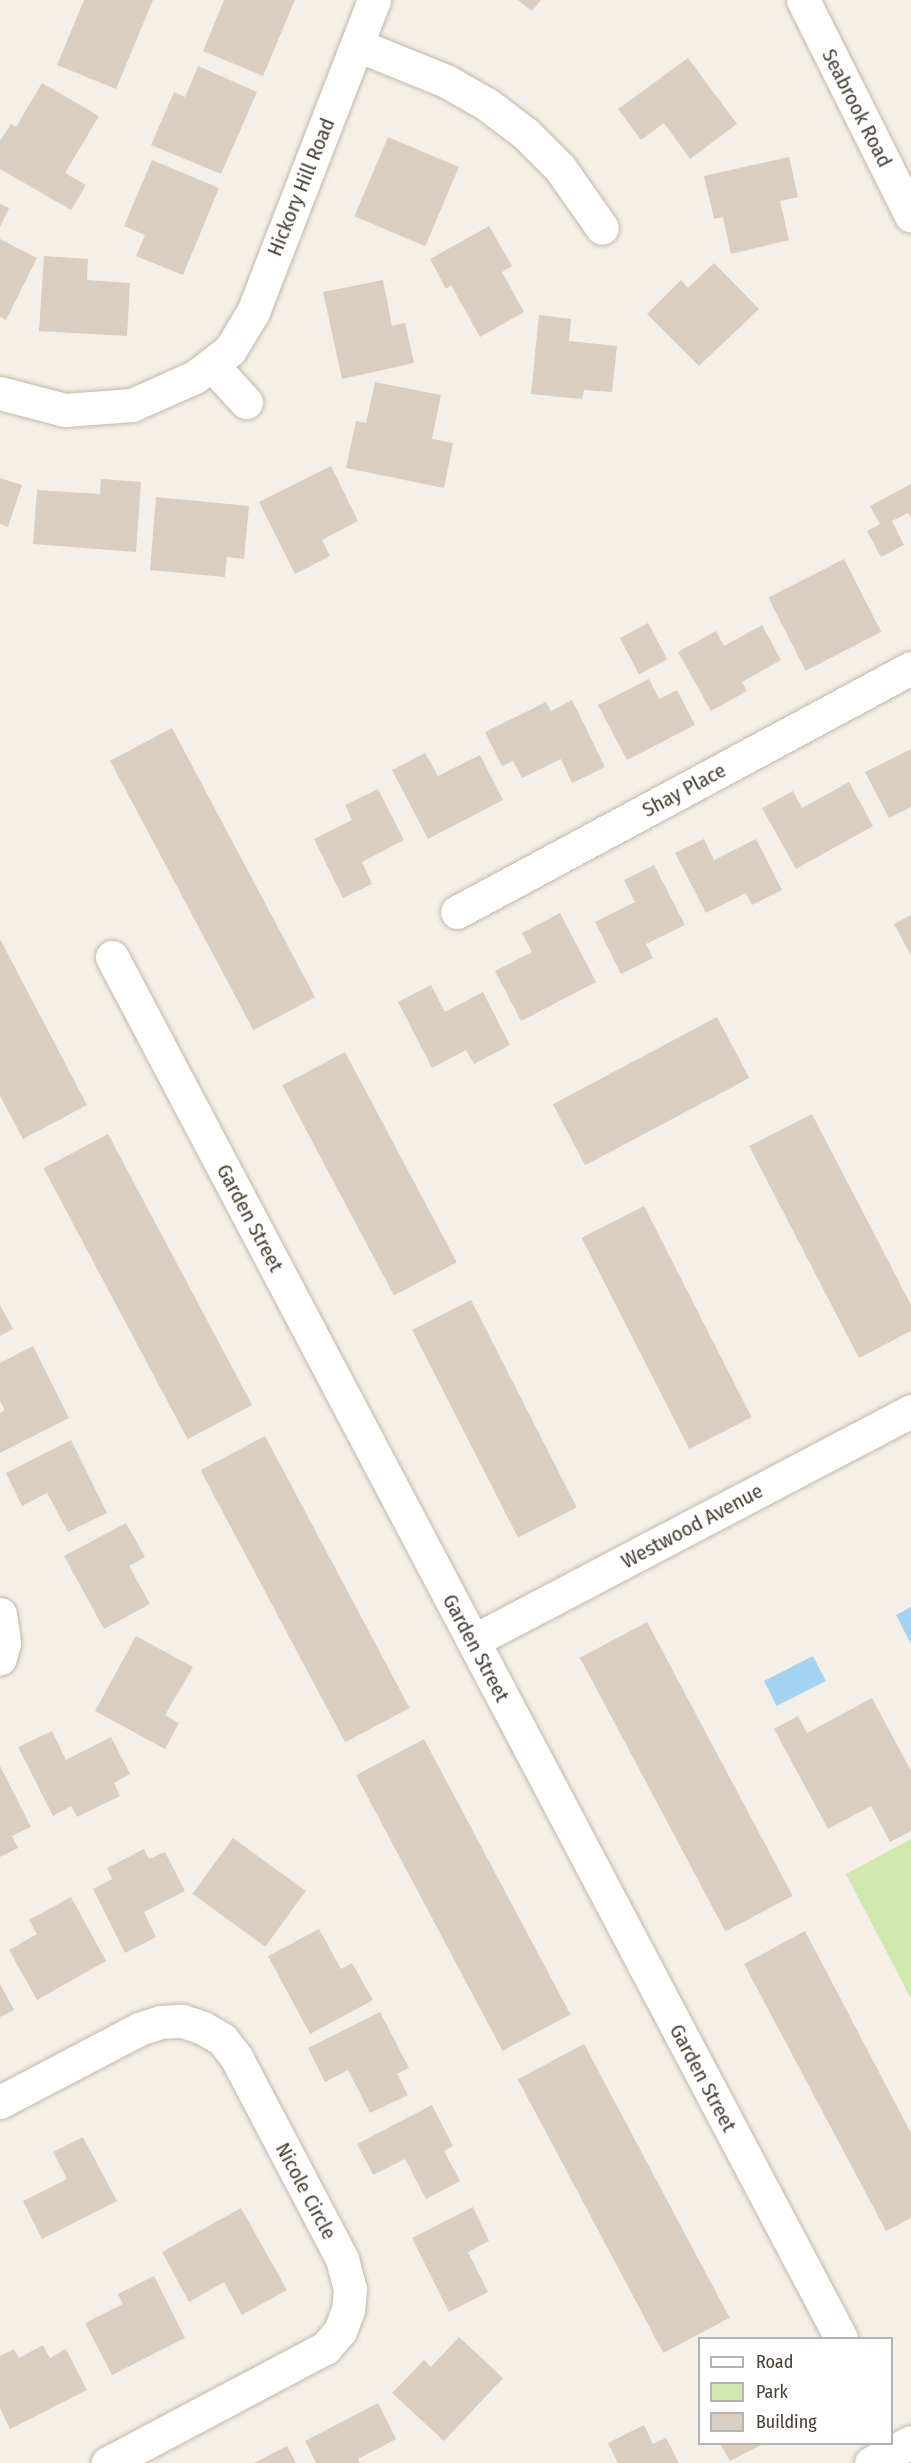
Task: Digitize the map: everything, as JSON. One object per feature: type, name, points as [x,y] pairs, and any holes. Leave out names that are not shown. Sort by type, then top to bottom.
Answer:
[{"type":"street","name":"Hickory Hill Road","points":[[0,393],[65,410],[88,411],[153,398],[213,366],[230,350],[254,312],[374,0]]},
{"type":"street","name":"Seabrook Road","points":[[803,0],[911,216]]},
{"type":"street","points":[[357,45],[446,81],[488,105],[526,134],[560,168],[602,228]]},
{"type":"street","points":[[213,366],[246,402]]},
{"type":"street","name":"Shay Place","points":[[457,912],[911,668]]},
{"type":"street","name":"Garden Street","points":[[112,957],[840,2337]]},
{"type":"street","name":"Westwood Avenue","points":[[473,1641],[911,1411]]},
{"type":"street","points":[[0,1614],[4,1643],[0,1658]]},
{"type":"street","name":"Nicole Circle","points":[[0,2102],[149,2025],[182,2021],[203,2028],[222,2039],[236,2057],[342,2259],[350,2289],[348,2310],[340,2331],[325,2348],[108,2463]]},
{"type":"green space","points":[[911,1839],[911,1999],[846,1874]]},
{"type":"water","points":[[911,1607],[911,1644],[896,1615]]},
{"type":"water","points":[[813,1656],[826,1681],[777,1706],[764,1681]]},
{"type":"building","points":[[84,0],[153,0],[116,89],[57,65]]},
{"type":"building","points":[[224,0],[295,0],[263,76],[203,51]]},
{"type":"building","points":[[518,0],[541,0],[532,11]]},
{"type":"building","points":[[688,58],[737,124],[690,159],[664,123],[641,140],[618,109]]},
{"type":"building","points":[[198,66],[257,92],[221,174],[151,145],[174,92],[185,97]]},
{"type":"building","points":[[42,83],[99,116],[65,173],[86,185],[71,210],[0,169],[0,141],[11,124],[16,127]]},
{"type":"building","points":[[388,137],[459,167],[425,246],[354,216]]},
{"type":"building","points":[[789,157],[798,197],[780,201],[789,240],[731,254],[723,217],[714,219],[704,176]]},
{"type":"building","points":[[152,160],[219,188],[183,275],[136,256],[145,235],[124,226]]},
{"type":"building","points":[[0,204],[9,208],[0,227]]},
{"type":"building","points":[[489,226],[512,266],[502,272],[524,312],[480,337],[451,285],[446,289],[430,259]]},
{"type":"building","points":[[0,239],[37,258],[6,320],[0,317]]},
{"type":"building","points":[[44,256],[88,259],[87,280],[130,283],[127,336],[39,331]]},
{"type":"building","points":[[714,263],[759,309],[699,366],[647,314],[681,280],[688,288]]},
{"type":"building","points":[[383,280],[392,326],[405,323],[414,363],[342,379],[323,292]]},
{"type":"building","points":[[539,315],[571,319],[569,341],[617,346],[612,392],[584,390],[582,399],[531,394]]},
{"type":"building","points":[[375,382],[441,395],[432,439],[453,443],[444,488],[346,468],[356,421],[366,423]]},
{"type":"building","points":[[331,466],[358,521],[322,540],[330,556],[295,574],[259,502]]},
{"type":"building","points":[[0,478],[22,485],[8,527],[0,524]]},
{"type":"building","points":[[101,479],[141,482],[136,552],[33,544],[37,490],[100,494]]},
{"type":"building","points":[[911,484],[911,518],[908,513],[892,521],[904,545],[881,557],[867,531],[880,524],[870,506]]},
{"type":"building","points":[[156,497],[249,506],[244,559],[227,557],[225,577],[150,570]]},
{"type":"building","points":[[844,559],[881,632],[805,671],[768,598]]},
{"type":"building","points":[[648,623],[667,659],[639,674],[620,638]]},
{"type":"building","points":[[762,625],[781,660],[742,682],[747,691],[711,711],[678,652],[716,631],[724,646]]},
{"type":"building","points":[[649,679],[659,699],[677,690],[695,725],[627,760],[598,705]]},
{"type":"building","points":[[572,700],[605,767],[572,783],[561,759],[522,778],[513,761],[502,766],[485,732],[546,702],[551,711]]},
{"type":"building","points":[[172,728],[315,997],[253,1030],[110,761]]},
{"type":"building","points":[[911,749],[911,807],[889,818],[865,772]]},
{"type":"building","points":[[425,753],[438,776],[480,755],[503,800],[428,839],[392,770]]},
{"type":"building","points":[[849,782],[873,826],[796,869],[762,808],[793,791],[802,808]]},
{"type":"building","points":[[378,789],[404,840],[362,862],[372,884],[343,898],[314,839],[352,820],[345,805]]},
{"type":"building","points":[[704,839],[714,860],[756,839],[782,890],[752,905],[746,893],[706,913],[675,853]]},
{"type":"building","points":[[654,865],[685,925],[646,944],[653,958],[621,974],[595,922],[635,902],[624,880]]},
{"type":"building","points":[[560,913],[596,982],[521,1021],[495,971],[532,952],[522,933]]},
{"type":"building","points":[[911,915],[911,956],[894,924]]},
{"type":"building","points":[[0,939],[87,1105],[23,1139],[0,1096]]},
{"type":"building","points":[[431,985],[445,1012],[483,992],[510,1045],[474,1064],[466,1050],[432,1068],[398,1002]]},
{"type":"building","points":[[717,1017],[749,1078],[585,1165],[553,1104]]},
{"type":"building","points":[[345,1052],[457,1262],[394,1295],[282,1085]]},
{"type":"building","points":[[812,1114],[911,1305],[911,1331],[859,1358],[749,1146]]},
{"type":"building","points":[[108,1134],[252,1405],[188,1439],[44,1168]]},
{"type":"building","points":[[644,1206],[752,1417],[689,1449],[582,1238]]},
{"type":"building","points":[[471,1300],[577,1508],[518,1538],[412,1330]]},
{"type":"building","points":[[0,1305],[13,1329],[0,1336]]},
{"type":"building","points":[[33,1346],[69,1418],[0,1453],[0,1413],[5,1410],[0,1401],[0,1363]]},
{"type":"building","points":[[265,1436],[410,1708],[345,1742],[201,1470]]},
{"type":"building","points":[[71,1440],[107,1513],[68,1532],[47,1493],[22,1506],[6,1473]]},
{"type":"building","points":[[126,1523],[145,1557],[129,1566],[150,1604],[104,1629],[64,1556]]},
{"type":"building","points":[[647,1622],[793,1896],[725,1931],[580,1658]]},
{"type":"building","points":[[136,1636],[193,1667],[165,1715],[179,1723],[165,1749],[95,1711]]},
{"type":"building","points":[[872,1698],[911,1771],[911,1831],[890,1842],[871,1806],[828,1829],[774,1729],[798,1716],[807,1733]]},
{"type":"building","points":[[52,1731],[66,1760],[111,1737],[130,1774],[114,1783],[120,1796],[77,1817],[71,1806],[53,1816],[18,1747]]},
{"type":"building","points":[[424,1739],[570,2014],[502,2051],[356,1775]]},
{"type":"building","points":[[0,1766],[31,1827],[12,1836],[18,1848],[0,1857]]},
{"type":"building","points":[[233,1838],[306,1891],[265,1947],[192,1894]]},
{"type":"building","points":[[144,1849],[149,1859],[165,1852],[185,1891],[144,1912],[156,1937],[125,1953],[93,1889],[112,1879],[107,1868]]},
{"type":"building","points":[[71,1897],[106,1961],[37,2000],[9,1950],[37,1934],[29,1920]]},
{"type":"building","points":[[319,1929],[341,1969],[352,1963],[373,2000],[310,2034],[268,1956]]},
{"type":"building","points":[[805,1931],[911,2133],[911,2218],[886,2231],[744,1964]]},
{"type":"building","points":[[0,1984],[14,2010],[0,2017]]},
{"type":"building","points":[[380,2012],[409,2068],[397,2074],[408,2095],[370,2113],[348,2070],[325,2082],[308,2048]]},
{"type":"building","points":[[584,2044],[730,2318],[663,2353],[518,2079]]},
{"type":"building","points":[[432,2105],[453,2146],[444,2151],[460,2181],[426,2199],[405,2159],[373,2175],[357,2144]]},
{"type":"building","points":[[83,2137],[117,2201],[42,2239],[23,2201],[67,2179],[53,2152]]},
{"type":"building","points":[[473,2207],[489,2241],[468,2252],[488,2292],[449,2312],[412,2238]]},
{"type":"building","points":[[241,2208],[287,2290],[242,2315],[224,2282],[189,2302],[162,2252]]},
{"type":"building","points":[[154,2276],[185,2338],[112,2375],[85,2323],[123,2304],[118,2294]]},
{"type":"building","points":[[459,2337],[503,2378],[444,2441],[392,2393],[424,2360],[431,2367]]},
{"type":"building","points":[[43,2345],[50,2358],[66,2349],[87,2390],[10,2429],[0,2408],[0,2356],[14,2349],[19,2358]]},
{"type":"building","points":[[378,2403],[396,2439],[358,2459],[360,2463],[316,2463],[305,2441]]},
{"type":"building","points":[[644,2425],[653,2444],[666,2438],[679,2463],[618,2463],[608,2443]]},
{"type":"building","points":[[721,2445],[761,2445],[730,2461]]},
{"type":"building","points":[[287,2446],[296,2463],[254,2463]]}]
